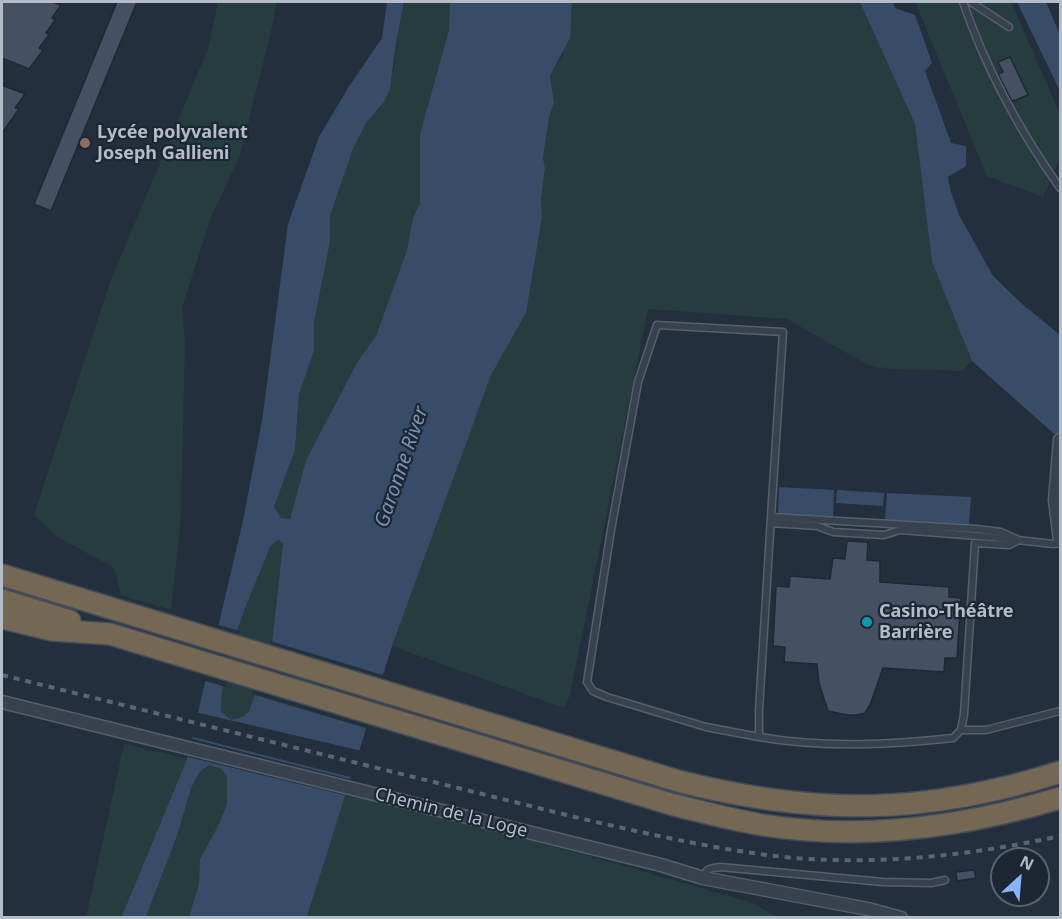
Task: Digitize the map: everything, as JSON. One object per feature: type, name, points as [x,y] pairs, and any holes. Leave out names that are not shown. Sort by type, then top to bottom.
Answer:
[{"type":"highway","points":[[2,565],[53,590]]},
{"type":"highway","points":[[2,575],[678,782],[724,793],[815,806],[899,806],[993,791],[1060,772]]},
{"type":"highway","points":[[2,600],[576,776],[718,816],[765,825],[814,830],[908,830],[989,818],[1060,798]]},
{"type":"highway","points":[[2,618],[52,630],[110,634]]},
{"type":"street","points":[[1060,443],[1055,500],[1060,542]]},
{"type":"street","name":"Chemin de la Loge","points":[[2,702],[588,847],[703,878],[868,909],[901,918]]},
{"type":"lane","points":[[963,2],[993,79],[1060,188]]},
{"type":"lane","points":[[971,2],[1009,27]]},
{"type":"lane","points":[[759,737],[783,332],[657,325],[638,382],[611,530],[587,682],[593,691],[696,724],[759,737],[805,744],[903,744],[953,738],[961,730],[975,532]]},
{"type":"lane","points":[[771,520],[817,526],[833,532],[884,535],[900,530],[1001,532],[1019,540],[1053,544],[1060,542]]},
{"type":"lane","points":[[771,520],[975,532]]},
{"type":"lane","points":[[975,543],[1009,545],[1019,540]]},
{"type":"lane","points":[[961,730],[986,730],[1060,711]]},
{"type":"lane","points":[[703,878],[709,868],[720,867],[883,882],[931,883],[945,880]]},
{"type":"green space","points":[[218,2],[277,2],[239,158],[211,217],[182,308],[185,342],[181,516],[171,610],[121,595],[114,568],[56,536],[34,515],[110,282],[208,49]]},
{"type":"green space","points":[[404,2],[450,2],[449,30],[420,134],[420,204],[413,217],[407,250],[376,336],[358,361],[306,460],[290,520],[281,518],[274,507],[295,450],[299,394],[314,351],[314,322],[330,242],[330,216],[353,149],[366,123],[384,102],[394,69],[396,42]]},
{"type":"green space","points":[[572,2],[860,2],[915,124],[932,262],[972,361],[962,371],[891,369],[868,365],[787,319],[648,309],[570,695],[564,708],[392,646],[491,374],[526,313],[542,217],[541,199],[545,168],[543,158],[549,118],[554,102],[550,76],[563,55]]},
{"type":"green space","points":[[915,2],[1011,2],[1060,114],[1060,158],[1043,197],[987,176]]},
{"type":"green space","points":[[278,540],[283,543],[271,652],[249,711],[244,716],[232,720],[221,712],[222,691],[231,649],[270,547]]},
{"type":"green space","points":[[124,744],[187,759],[121,917],[86,918]]},
{"type":"green space","points":[[209,765],[221,769],[227,776],[227,804],[200,859],[199,883],[189,917],[146,918],[178,833],[191,788],[199,773]]},
{"type":"green space","points":[[346,792],[592,857],[753,903],[777,917],[307,918]]},
{"type":"water","name":"Garonne River","points":[[387,2],[404,2],[390,89],[384,102],[366,123],[353,149],[330,216],[330,242],[314,322],[314,351],[299,394],[295,450],[274,507],[281,518],[290,519],[306,460],[358,361],[376,336],[407,250],[413,217],[420,204],[420,134],[449,30],[450,2],[572,2],[570,38],[550,76],[554,102],[549,118],[543,158],[545,168],[541,199],[542,217],[526,313],[491,375],[392,646],[307,917],[189,917],[199,883],[200,859],[227,804],[227,776],[221,769],[209,765],[199,773],[191,788],[178,833],[146,917],[121,918],[187,759],[243,521],[262,421],[288,224],[319,137],[348,88],[382,38]],"holes":[[[278,540],[283,543],[271,652],[249,711],[244,716],[232,720],[221,712],[222,691],[231,649],[270,547]]]},
{"type":"water","points":[[860,2],[893,2],[895,8],[915,15],[932,63],[925,71],[951,143],[966,146],[966,166],[948,177],[959,215],[993,276],[1060,335],[1060,439],[972,361],[932,262],[915,124]]},
{"type":"water","points":[[1017,2],[1046,2],[1060,35],[1060,91]]},
{"type":"water","points":[[779,487],[834,490],[833,517],[778,514]]},
{"type":"water","points":[[837,490],[884,493],[883,506],[836,503]]},
{"type":"water","points":[[887,493],[971,497],[969,524],[885,520]]},
{"type":"pier","points":[[215,624],[240,631],[226,687],[202,680]]},
{"type":"pier","points":[[270,641],[386,676],[369,729],[252,694],[269,651]]},
{"type":"pier","points":[[195,712],[362,751],[354,778],[189,736]]},
{"type":"pier","points":[[189,738],[353,780],[348,796],[184,756]]},
{"type":"building","points":[[2,2],[53,2],[61,5],[46,33],[49,35],[39,48],[43,50],[29,69],[2,58]]},
{"type":"building","points":[[117,2],[137,2],[51,211],[34,204]]},
{"type":"building","points":[[1010,57],[1028,95],[1012,101],[998,74],[1003,72],[998,62]]},
{"type":"building","points":[[2,85],[25,94],[15,108],[19,109],[2,133]]},
{"type":"building","name":"Casino-Théâtre Barrière","points":[[847,541],[868,542],[867,560],[880,561],[880,582],[949,587],[949,597],[961,598],[957,658],[945,658],[944,672],[883,668],[870,705],[865,713],[857,715],[828,711],[819,683],[817,664],[784,662],[785,647],[773,646],[776,586],[789,587],[790,576],[830,579],[833,558],[845,559]]},
{"type":"building","points":[[974,870],[976,878],[957,881],[956,872]]},
{"type":"railway","points":[[2,675],[583,819],[714,847],[794,858],[895,859],[961,853],[1060,836]]},
{"type":"place","name":"Lycée polyvalent Joseph Gallieni","points":[[85,143]]},
{"type":"place","name":"Casino-Théâtre Barrière","points":[[867,622]]}]
